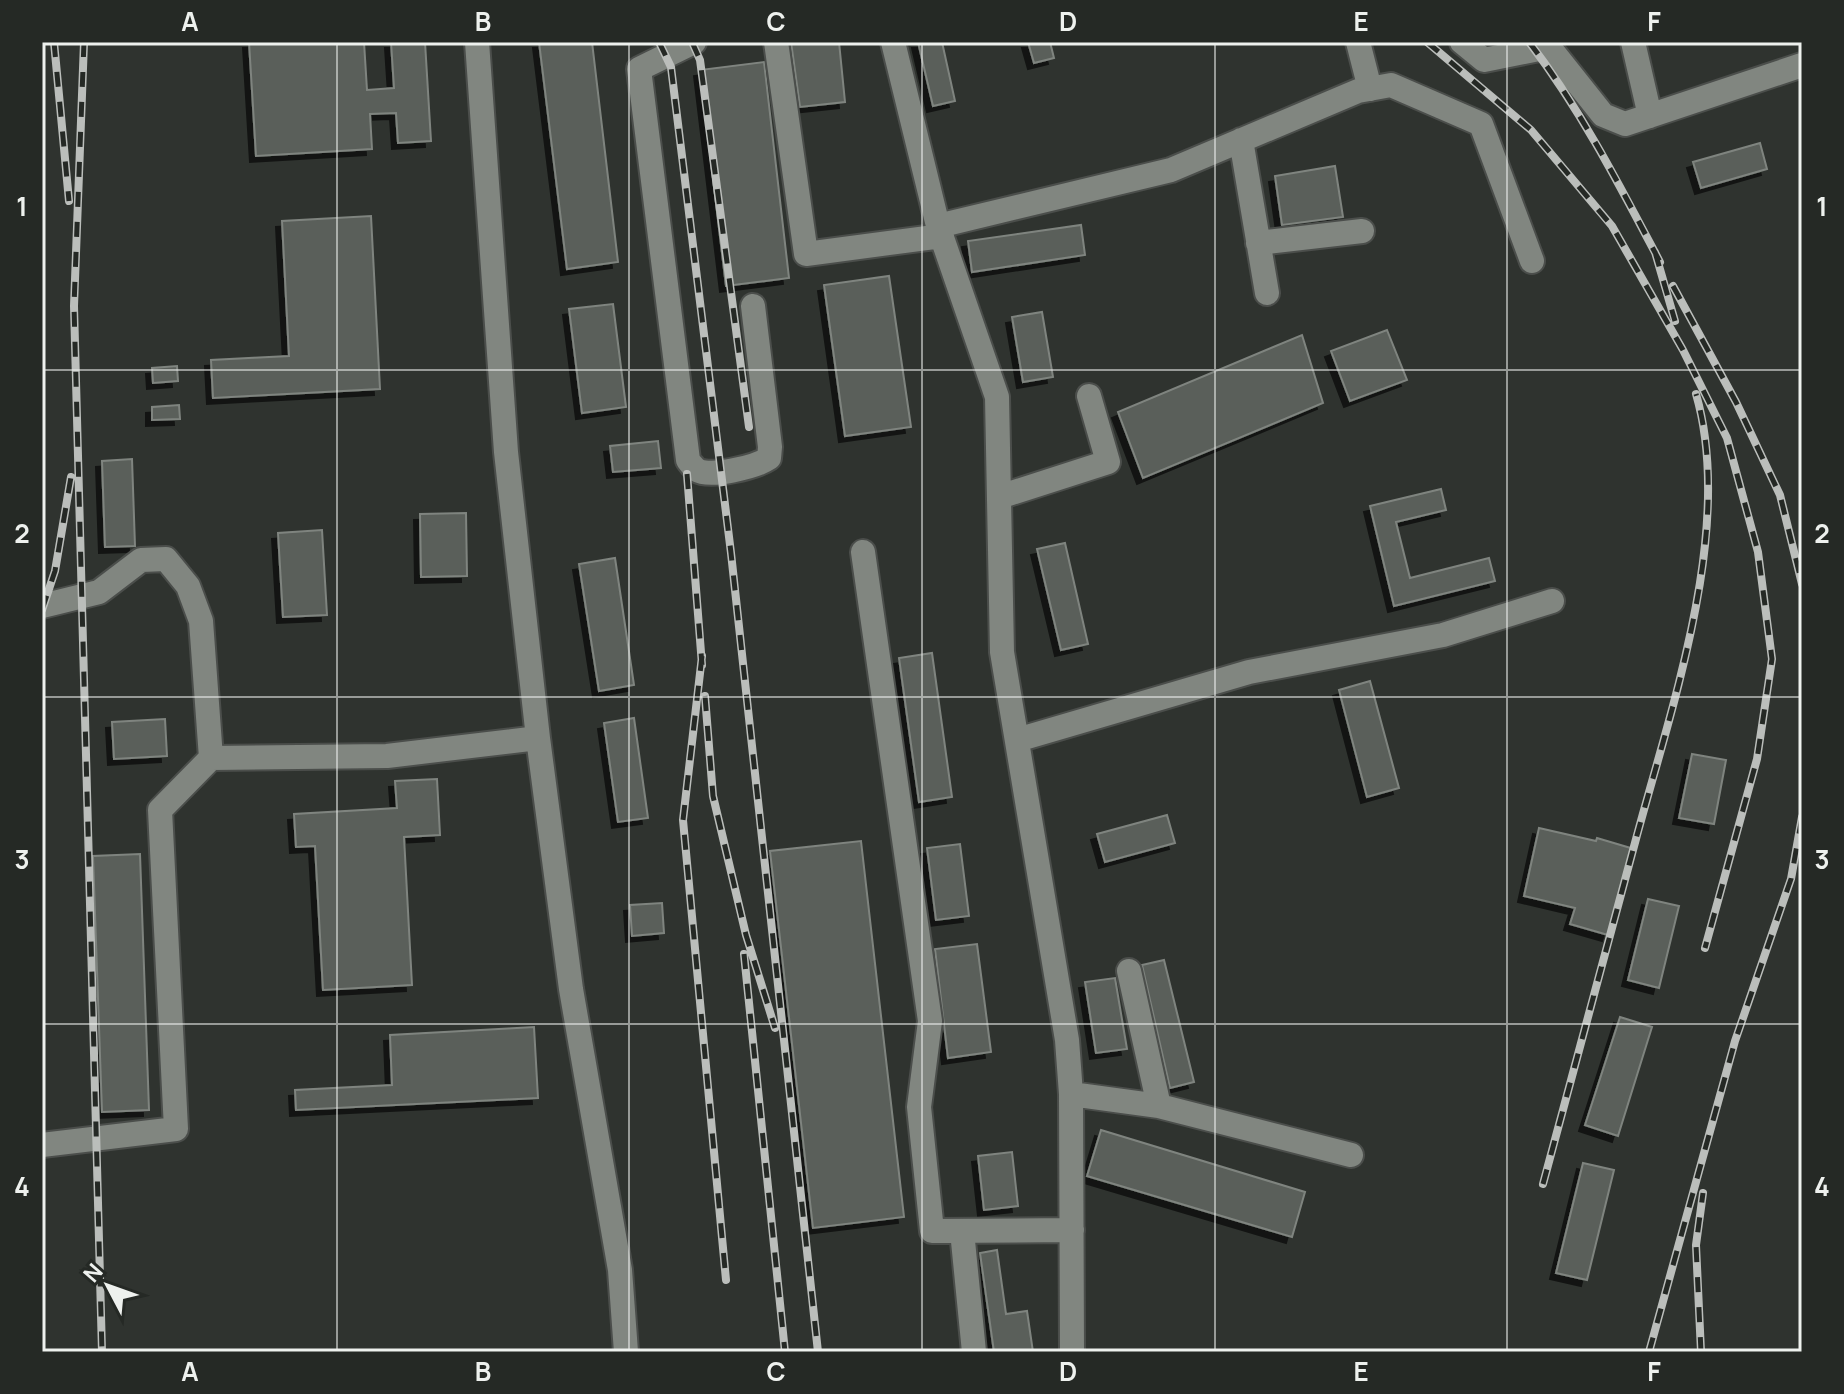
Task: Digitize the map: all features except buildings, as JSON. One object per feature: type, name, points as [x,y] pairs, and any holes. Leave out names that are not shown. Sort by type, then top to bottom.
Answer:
[{"type":"street","points":[[477,42],[506,452],[538,738],[571,989],[620,1270],[626,1352]]},
{"type":"street","points":[[694,42],[639,69],[688,460],[696,470],[709,474],[760,465],[769,458],[753,306]]},
{"type":"street","points":[[776,42],[806,254],[943,236],[1171,170],[1358,91],[1391,85],[1481,124],[1532,261]]},
{"type":"street","points":[[893,42],[943,236],[997,397],[1002,652],[1067,1040],[1071,1094],[1072,1352]]},
{"type":"street","points":[[1358,42],[1370,89]]},
{"type":"street","points":[[1462,42],[1484,60],[1549,47],[1603,115],[1625,124],[1802,65]]},
{"type":"street","points":[[1633,42],[1650,116]]},
{"type":"street","points":[[1241,140],[1267,293]]},
{"type":"street","points":[[1258,243],[1362,231]]},
{"type":"street","points":[[999,497],[1108,462],[1089,396]]},
{"type":"street","points":[[863,552],[930,1021],[919,1107],[932,1231],[1072,1230]]},
{"type":"street","points":[[42,606],[99,592],[141,560],[166,559],[188,586],[201,621],[211,758]]},
{"type":"street","points":[[1017,740],[1249,672],[1443,635],[1552,601]]},
{"type":"street","points":[[42,1145],[176,1129],[160,810],[211,758],[387,756],[538,738]]},
{"type":"street","points":[[1129,971],[1159,1106]]},
{"type":"street","points":[[1071,1094],[1159,1106],[1351,1155]]},
{"type":"street","points":[[962,1231],[974,1352]]},
{"type":"railway","points":[[54,42],[69,201]]},
{"type":"railway","points":[[84,42],[74,306],[102,1352]]},
{"type":"railway","points":[[659,42],[671,67],[731,553],[818,1352]]},
{"type":"railway","points":[[692,42],[700,60],[749,427]]},
{"type":"railway","points":[[1427,42],[1531,130],[1612,226],[1683,350],[1727,438],[1758,552],[1772,659],[1757,759],[1705,948]]},
{"type":"railway","points":[[1529,42],[1583,121],[1660,262]]},
{"type":"railway","points":[[1655,252],[1675,321]]},
{"type":"railway","points":[[1673,286],[1736,402],[1780,495],[1802,584]]},
{"type":"railway","points":[[1543,1184],[1666,733],[1694,618],[1708,502],[1706,446],[1696,394]]},
{"type":"railway","points":[[687,474],[702,665]]},
{"type":"railway","points":[[42,610],[55,571],[71,477]]},
{"type":"railway","points":[[702,656],[683,820],[726,1280]]},
{"type":"railway","points":[[705,696],[713,796],[746,935],[775,1028]]},
{"type":"railway","points":[[1649,1352],[1735,1041],[1791,879],[1802,817]]},
{"type":"railway","points":[[744,954],[785,1352]]},
{"type":"railway","points":[[1701,1352],[1696,1245],[1703,1193]]}]
